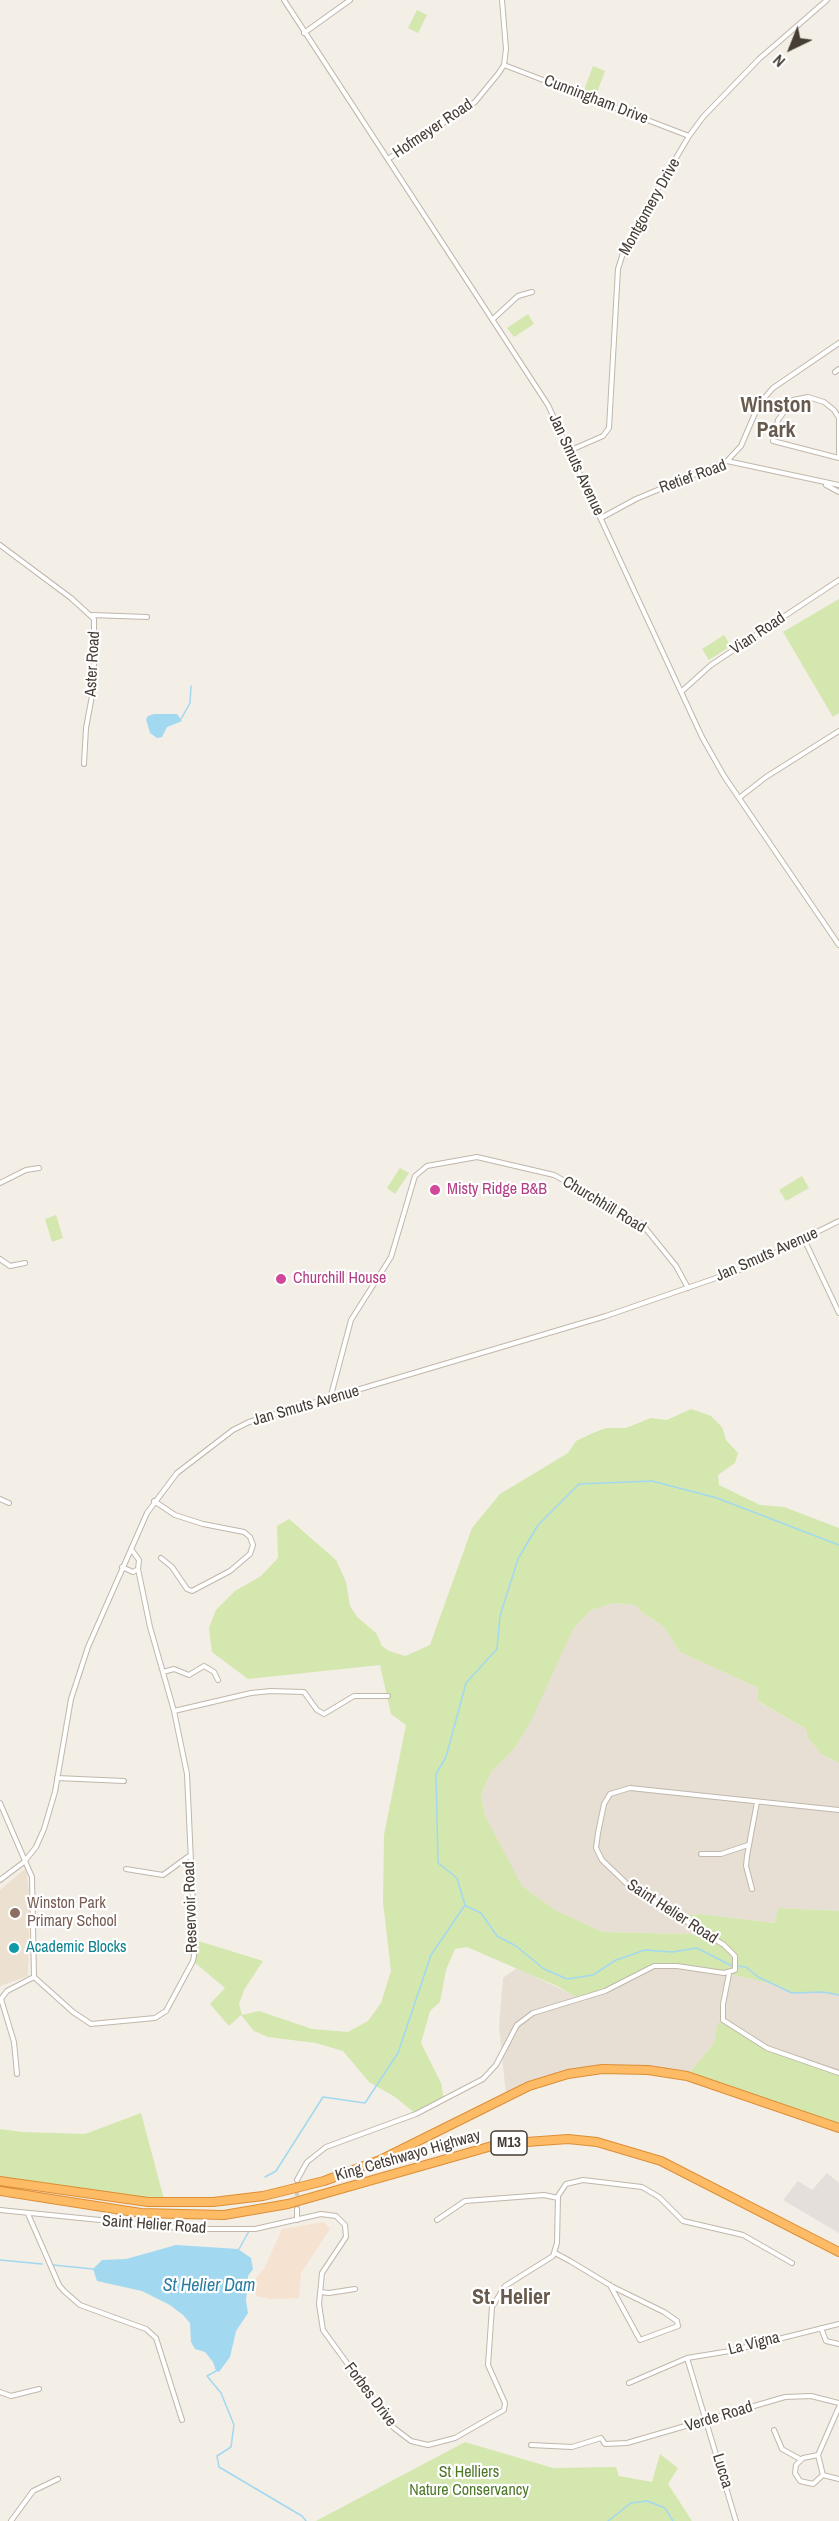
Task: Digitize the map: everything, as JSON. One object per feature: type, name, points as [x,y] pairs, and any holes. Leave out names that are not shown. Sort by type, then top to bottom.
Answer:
[{"type":"highway","name":"King Cetshwayo Highway","points":[[0,2181],[105,2197],[184,2204],[247,2199],[282,2193],[358,2169],[507,2096],[542,2082],[575,2073],[602,2069],[648,2070],[699,2079],[839,2127]]},
{"type":"highway","name":"King Cetshwayo Highway","points":[[0,2191],[141,2213],[201,2216],[247,2212],[288,2204],[478,2150],[525,2141],[568,2139],[597,2142],[662,2161],[839,2252]]},
{"type":"street","name":"Jan Smuts Avenue","points":[[284,0],[548,405],[705,743],[739,798],[839,945]]},
{"type":"street","points":[[304,33],[350,0]]},
{"type":"street","points":[[502,0],[506,23],[504,65]]},
{"type":"street","name":"Montgomery Drive","points":[[570,450],[603,436],[609,428],[620,261],[637,224],[689,136],[759,59],[826,0]]},
{"type":"street","name":"Cunningham Drive","points":[[504,65],[689,136]]},
{"type":"street","name":"Hofmeyer Road","points":[[388,159],[475,102],[504,65]]},
{"type":"street","points":[[494,319],[518,296],[532,292]]},
{"type":"street","points":[[727,461],[741,446],[759,404],[773,388],[839,343]]},
{"type":"street","points":[[808,397],[824,402],[834,410],[839,418],[839,458],[773,441],[778,420],[793,400],[808,397]]},
{"type":"street","name":"Retief Road","points":[[601,518],[636,499],[727,461],[825,484],[839,485]]},
{"type":"street","name":"Retief Road","points":[[825,484],[839,492]]},
{"type":"street","name":"Aster Road","points":[[0,545],[92,615],[95,622],[94,681],[84,764]]},
{"type":"street","name":"Vian Road","points":[[681,692],[711,665],[839,580]]},
{"type":"street","points":[[92,615],[147,617]]},
{"type":"street","points":[[739,798],[766,777],[839,731]]},
{"type":"street","name":"Churchhill Road","points":[[330,1399],[351,1320],[391,1257],[414,1180],[419,1171],[427,1166],[477,1157],[554,1174],[642,1224],[676,1266],[688,1288]]},
{"type":"street","points":[[0,1183],[26,1170],[39,1168]]},
{"type":"street","name":"Jan Smuts Avenue","points":[[0,1880],[24,1862],[36,1848],[44,1829],[57,1778],[79,1671],[122,1567],[154,1501],[170,1479],[237,1428],[573,1327],[688,1288],[745,1268],[839,1221]]},
{"type":"street","points":[[804,1239],[839,1313]]},
{"type":"street","points":[[0,1259],[10,1266],[25,1263]]},
{"type":"street","points":[[0,1499],[9,1503]]},
{"type":"street","points":[[154,1501],[175,1515],[203,1524],[244,1532],[251,1538],[253,1549],[230,1571],[192,1591],[187,1589],[172,1567],[161,1558]]},
{"type":"street","name":"Reservoir Road","points":[[34,1977],[73,2012],[91,2024],[147,2020],[164,2014],[171,2006],[193,1961],[195,1949],[187,1774],[174,1711],[138,1569],[139,1560],[131,1549]]},
{"type":"street","points":[[122,1567],[133,1572],[138,1569]]},
{"type":"street","points":[[163,1672],[174,1669],[189,1675],[204,1666],[214,1672],[218,1680]]},
{"type":"street","points":[[174,1711],[264,1691],[304,1692],[317,1710],[324,1714],[354,1696],[388,1696]]},
{"type":"street","points":[[57,1778],[124,1781]]},
{"type":"street","name":"Saint Helier Road","points":[[297,2180],[307,2162],[326,2147],[416,2114],[488,2075],[496,2066],[514,2028],[533,2013],[605,1991],[654,1966],[677,1966],[729,1974],[737,1968],[736,1960],[731,1952],[715,1939],[620,1878],[599,1855],[596,1848],[598,1833],[607,1799],[620,1789],[839,1810]]},
{"type":"street","points":[[752,1888],[746,1866],[757,1802]]},
{"type":"street","points":[[0,1803],[32,1877],[34,1977],[7,1991],[1,1999],[14,2042],[17,2074]]},
{"type":"street","points":[[701,1854],[721,1854],[748,1845]]},
{"type":"street","points":[[126,1869],[163,1875],[190,1855]]},
{"type":"street","points":[[729,1974],[723,2004],[723,2020],[767,2048],[839,2073]]},
{"type":"street","points":[[610,2286],[640,2340],[678,2326],[678,2322],[663,2312],[610,2286],[555,2253],[558,2198],[566,2184],[578,2180],[642,2187],[659,2197],[683,2221],[743,2235],[792,2263]]},
{"type":"street","points":[[437,2220],[465,2201],[544,2195],[558,2198]]},
{"type":"street","points":[[297,2209],[297,2220]]},
{"type":"street","name":"Saint Helier Road","points":[[0,2210],[190,2229],[255,2229],[297,2220]]},
{"type":"street","points":[[28,2213],[59,2285],[64,2291],[80,2305],[146,2329],[156,2338],[182,2420]]},
{"type":"street","name":"Forbes Drive","points":[[297,2220],[328,2213],[341,2219],[345,2225],[343,2243],[324,2267],[320,2292],[320,2318],[328,2339],[390,2424],[411,2441],[437,2444],[455,2438],[504,2410],[505,2403],[488,2365],[492,2307],[502,2289],[546,2262],[555,2253]]},
{"type":"street","points":[[320,2292],[329,2294],[355,2289]]},
{"type":"street","name":"La Vigna","points":[[630,2383],[687,2358],[730,2351],[839,2324]]},
{"type":"street","points":[[821,2328],[826,2341],[839,2344]]},
{"type":"street","points":[[687,2358],[707,2421]]},
{"type":"street","points":[[0,2391],[11,2396],[39,2389]]},
{"type":"street","name":"Verde Road","points":[[531,2445],[572,2447],[601,2438],[605,2444],[627,2443],[792,2396],[822,2397],[839,2403]]},
{"type":"street","points":[[823,2475],[818,2455],[839,2407]]},
{"type":"street","name":"Lucca","points":[[707,2421],[736,2521]]},
{"type":"street","points":[[774,2430],[782,2449],[800,2459],[818,2455]]},
{"type":"street","points":[[800,2459],[795,2470],[800,2481],[813,2484],[823,2475]]},
{"type":"street","points":[[823,2475],[839,2479]]},
{"type":"street","points":[[11,2521],[31,2492],[58,2480]]},
{"type":"shaded area","points":[[614,1603],[636,1605],[640,1611],[664,1627],[680,1652],[758,1688],[759,1702],[806,1729],[808,1738],[821,1754],[839,1763],[839,1911],[778,1908],[776,1923],[699,1914],[680,1916],[715,1939],[690,1934],[603,1932],[555,1910],[522,1886],[496,1842],[485,1816],[481,1794],[492,1771],[514,1749],[573,1629],[591,1610]]},
{"type":"shaded area","name":"Winston Park Primary School","points":[[26,1868],[30,1898],[28,1976],[0,1986],[0,1890]]},
{"type":"shaded area","points":[[660,1965],[729,1974],[772,1984],[792,1993],[823,1992],[839,1995],[839,2073],[779,2051],[717,2024],[714,2043],[687,2076],[673,2073],[575,2073],[506,2095],[499,2026],[503,1978],[517,1968],[581,1999]]},
{"type":"shaded area","points":[[827,2173],[839,2183],[839,2233],[783,2200],[798,2181],[812,2190]]},
{"type":"shaded area","points":[[324,2222],[330,2229],[301,2273],[299,2298],[271,2299],[256,2296],[256,2278],[264,2269],[282,2229]]},
{"type":"green space","points":[[417,10],[427,15],[418,33],[408,28]]},
{"type":"green space","points":[[593,66],[605,71],[596,95],[584,90]]},
{"type":"green space","points":[[528,314],[534,324],[514,337],[507,328]]},
{"type":"green space","points":[[839,599],[839,713],[833,717],[783,632]]},
{"type":"green space","points":[[724,635],[731,646],[709,660],[702,649]]},
{"type":"green space","points":[[400,1168],[409,1173],[395,1194],[387,1188]]},
{"type":"green space","points":[[802,1176],[809,1188],[786,1201],[779,1190]]},
{"type":"green space","points":[[56,1215],[63,1238],[52,1242],[45,1219]]},
{"type":"green space","points":[[691,1409],[711,1416],[722,1427],[726,1440],[738,1453],[735,1463],[718,1475],[719,1485],[760,1505],[784,1507],[839,1528],[839,1763],[821,1754],[808,1738],[806,1729],[758,1701],[758,1688],[680,1652],[664,1627],[640,1611],[636,1605],[614,1603],[591,1610],[573,1629],[531,1721],[514,1749],[492,1771],[481,1794],[485,1816],[522,1886],[555,1910],[603,1932],[690,1934],[713,1939],[680,1916],[699,1914],[775,1923],[778,1908],[839,1911],[839,1995],[823,1992],[792,1993],[772,1984],[729,1974],[660,1965],[581,2000],[557,1986],[467,1947],[455,1949],[446,1970],[440,2002],[430,2011],[421,2043],[441,2083],[444,2100],[416,2114],[395,2097],[369,2082],[343,2051],[316,2043],[268,2037],[254,2031],[241,2015],[229,2026],[210,2004],[225,1988],[193,1961],[195,1940],[263,1961],[244,1990],[239,2004],[242,2015],[259,2011],[312,2029],[348,2032],[368,2021],[381,2003],[391,1971],[383,1902],[384,1835],[406,1725],[391,1714],[380,1665],[248,1679],[212,1652],[209,1628],[216,1610],[235,1591],[261,1576],[278,1558],[277,1526],[289,1519],[336,1560],[346,1582],[350,1606],[357,1617],[376,1633],[382,1646],[405,1656],[430,1645],[472,1528],[500,1494],[568,1453],[576,1441],[593,1433],[606,1428],[626,1428],[651,1418],[667,1420]]},
{"type":"green space","points":[[723,2020],[760,2044],[839,2073],[839,2128],[687,2076],[714,2043],[717,2024]]},
{"type":"green space","points":[[141,2113],[165,2203],[0,2181],[0,2129],[85,2134]]},
{"type":"green space","name":"St Helliers Nature Conservancy","points":[[465,2442],[553,2468],[616,2467],[619,2476],[652,2482],[660,2454],[678,2468],[668,2484],[692,2521],[316,2521]]},
{"type":"water","points":[[154,714],[177,714],[182,721],[167,727],[162,737],[157,738],[150,733],[146,719]]},
{"type":"water","name":"St Helier Dam","points":[[176,2245],[238,2249],[251,2258],[253,2269],[248,2276],[246,2301],[248,2313],[236,2331],[230,2357],[219,2372],[216,2371],[213,2362],[205,2352],[195,2349],[191,2342],[190,2323],[183,2315],[170,2305],[142,2291],[97,2281],[93,2269],[102,2260],[126,2259]]},
{"type":"waterway","points":[[181,719],[190,703],[191,686]]},
{"type":"waterway","points":[[265,2177],[276,2171],[323,2097],[365,2103],[398,2053],[431,1955],[465,1905],[457,1878],[438,1863],[436,1774],[446,1757],[466,1683],[497,1649],[500,1616],[518,1559],[538,1525],[579,1484],[652,1481],[717,1498],[839,1545]]},
{"type":"waterway","points":[[466,1906],[481,1913],[497,1936],[516,1946],[544,1969],[567,1979],[593,1975],[616,1960],[645,1950],[672,1952],[697,1948],[732,1966]]},
{"type":"waterway","points":[[737,1966],[746,1967],[758,1977],[792,1993],[823,1992],[839,1995]]},
{"type":"waterway","points":[[238,2251],[249,2231]]},
{"type":"waterway","points":[[0,2260],[42,2264]]},
{"type":"waterway","points":[[53,2265],[93,2269]]},
{"type":"waterway","points":[[216,2371],[207,2376],[221,2393],[234,2425],[231,2447],[217,2456],[219,2467],[302,2516],[306,2521]]},
{"type":"waterway","points":[[608,2521],[631,2503],[647,2501],[665,2508],[673,2521]]},
{"type":"tunnel","points":[[297,2180],[297,2209]]},
{"type":"place","name":"Misty Ridge B&B","points":[[435,1190]]},
{"type":"place","name":"Churchill House","points":[[281,1279]]},
{"type":"place","name":"Winston Park Primary School","points":[[15,1913]]},
{"type":"place","name":"Academic Blocks","points":[[14,1948]]},
{"type":"district","name":"Winston Park","points":[[776,419]]},
{"type":"district","name":"St. Helier","points":[[511,2298]]}]
